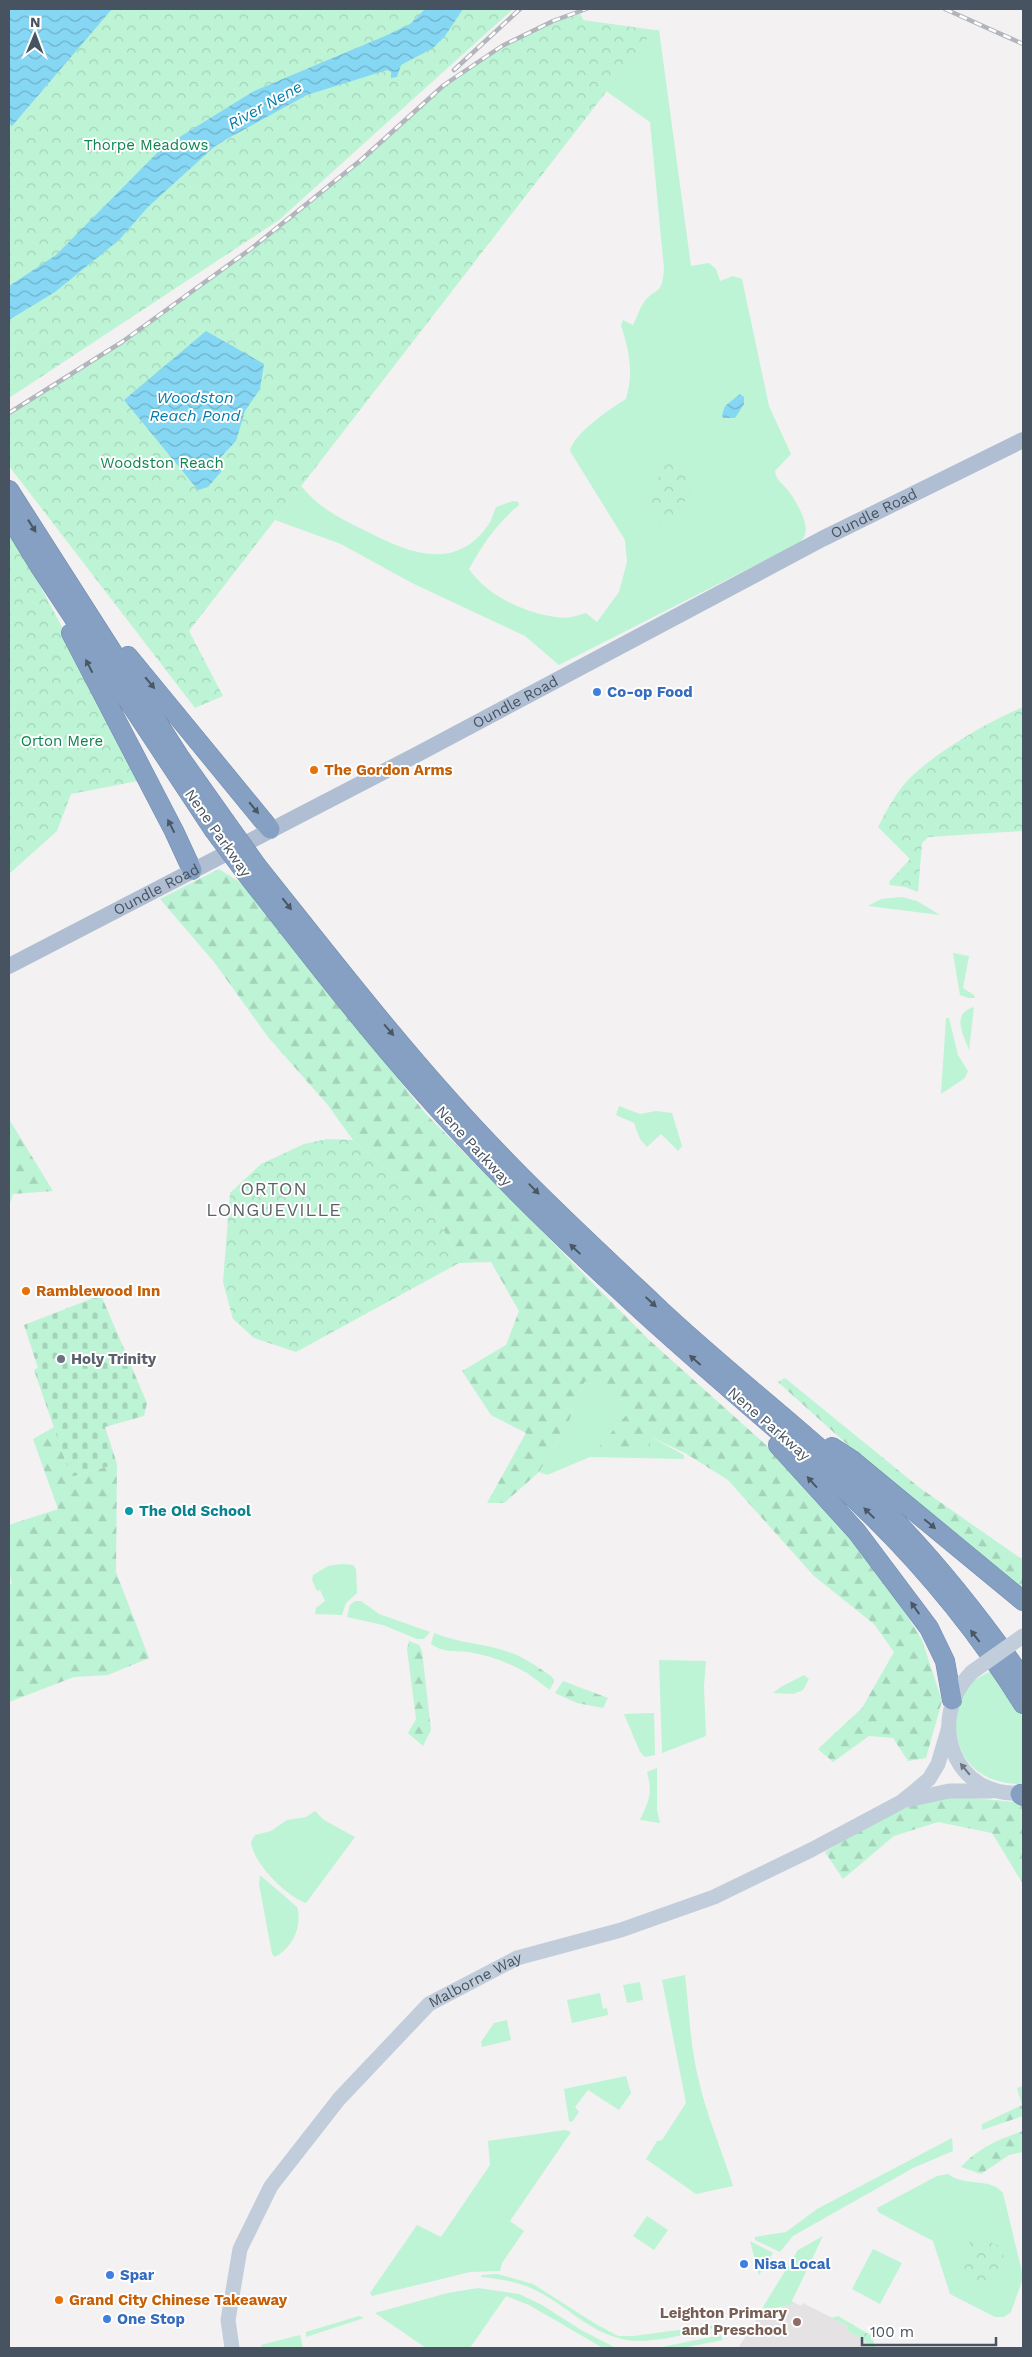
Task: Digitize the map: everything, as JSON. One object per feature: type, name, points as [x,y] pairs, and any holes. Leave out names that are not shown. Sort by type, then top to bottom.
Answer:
[{"type":"highway","name":"Nene Parkway","points":[[9,490],[71,611],[219,825],[343,997],[441,1112],[548,1224],[657,1326],[836,1482],[911,1556],[983,1646],[1023,1704]]},
{"type":"highway","name":"Nene Parkway","points":[[9,516],[47,565]]},
{"type":"highway","points":[[47,565],[130,660],[270,829]]},
{"type":"highway","points":[[47,565],[192,870]]},
{"type":"highway","name":"Nene Parkway","points":[[251,869],[451,1102],[559,1214],[658,1308],[778,1412],[880,1505],[921,1548],[996,1640],[1023,1679]]},
{"type":"highway","points":[[722,1384],[857,1532],[898,1585],[938,1644],[945,1661],[952,1700]]},
{"type":"highway","points":[[778,1412],[852,1460],[1023,1601]]},
{"type":"main road","name":"Oundle Road","points":[[9,966],[270,829],[283,825],[392,768],[822,539],[1023,440]]},
{"type":"street","points":[[1022,1795],[997,1791],[973,1778],[955,1756],[948,1730],[952,1700],[964,1680],[972,1672],[1023,1636]]},
{"type":"street","name":"Malborne Way","points":[[232,2348],[228,2320],[240,2248],[272,2186],[339,2099],[429,2004],[517,1958],[621,1930],[714,1897],[811,1850],[901,1802],[929,1779],[944,1747],[948,1730]]},
{"type":"street","name":"Malborne Way","points":[[901,1802],[949,1791],[997,1791]]},
{"type":"shaded area","name":"Leighton Primary and Preschool","points":[[791,2301],[801,2306],[803,2303],[848,2326],[847,2331],[865,2340],[867,2348],[738,2348],[760,2315],[789,2305]]},
{"type":"green space","name":"Thorpe Meadows","points":[[9,9],[513,9],[279,220],[9,398]]},
{"type":"green space","name":"Woodston Reach","points":[[579,11],[583,20],[654,30],[189,631],[223,696],[195,708],[9,466],[9,413],[122,342],[217,275],[333,183],[444,85],[502,46]]},
{"type":"green space","points":[[654,30],[659,30],[691,266],[709,263],[716,269],[720,281],[733,276],[742,279],[769,406],[791,454],[775,471],[779,480],[800,509],[806,529],[805,535],[796,545],[559,665],[525,636],[412,583],[341,544],[275,520],[301,486],[315,501],[331,512],[381,539],[413,551],[444,554],[459,550],[473,542],[488,526],[496,507],[513,501],[518,502],[519,505],[491,534],[469,569],[487,588],[523,609],[563,618],[586,613],[597,622],[619,592],[627,562],[625,540],[570,451],[585,429],[626,399],[630,379],[630,361],[621,325],[623,320],[633,325],[642,305],[658,290],[663,278],[664,269],[650,122],[606,91]]},
{"type":"green space","points":[[674,462],[679,464],[686,472],[690,482],[689,493],[682,505],[662,525],[645,505],[664,466]]},
{"type":"green space","name":"Orton Mere","points":[[9,527],[143,780],[71,794],[57,831],[9,874]]},
{"type":"green space","points":[[1023,707],[1023,831],[928,837],[922,843],[918,892],[905,887],[890,885],[889,882],[910,859],[878,827],[902,787],[912,776],[950,746],[980,728]]},
{"type":"green space","points":[[219,869],[246,886],[425,1113],[648,1339],[807,1482],[881,1574],[922,1640],[942,1701],[926,1758],[908,1761],[893,1738],[869,1736],[833,1762],[818,1749],[862,1708],[894,1652],[874,1624],[814,1576],[728,1480],[685,1453],[651,1437],[649,1452],[598,1448],[635,1405],[606,1394],[585,1381],[568,1423],[539,1472],[504,1503],[487,1503],[526,1433],[491,1415],[462,1371],[506,1345],[519,1311],[491,1262],[459,1263],[434,1209],[353,1140],[327,1104],[268,1037],[214,962],[160,899]]},
{"type":"green space","points":[[902,897],[917,901],[940,915],[868,906],[881,899]]},
{"type":"green space","points":[[953,953],[969,956],[963,988],[974,995],[975,998],[960,995]]},
{"type":"green space","points":[[974,1007],[969,1050],[962,1031],[961,1019],[967,1010]]},
{"type":"green space","points":[[946,1018],[949,1018],[958,1055],[968,1071],[965,1078],[941,1094]]},
{"type":"green space","points":[[619,1106],[640,1114],[656,1111],[672,1113],[682,1146],[678,1151],[661,1134],[647,1147],[640,1139],[634,1123],[616,1115]]},
{"type":"green space","points":[[9,1119],[53,1191],[13,1194],[9,1207]]},
{"type":"green space","points":[[327,1139],[353,1140],[434,1209],[459,1263],[296,1352],[254,1338],[233,1319],[223,1282],[230,1193],[261,1164],[304,1144]]},
{"type":"green space","points":[[101,1295],[147,1403],[144,1416],[105,1427],[117,1464],[71,1477],[34,1370],[38,1368],[24,1325]]},
{"type":"green space","points":[[785,1378],[920,1488],[1023,1560],[1023,1593],[910,1501],[778,1382]]},
{"type":"green space","points":[[585,1381],[606,1394],[636,1405],[598,1448],[651,1437],[684,1455],[684,1459],[590,1457],[547,1475],[539,1472],[568,1423]]},
{"type":"green space","points":[[54,1427],[71,1477],[117,1464],[116,1572],[149,1658],[108,1675],[74,1677],[9,1702],[9,1585],[12,1583],[9,1573],[9,1525],[58,1509],[33,1439]]},
{"type":"green space","points":[[353,1565],[356,1569],[357,1593],[346,1603],[342,1615],[315,1614],[316,1608],[325,1601],[320,1590],[317,1591],[312,1580],[313,1575],[328,1566]]},
{"type":"green space","points":[[355,1601],[361,1601],[379,1614],[430,1632],[424,1639],[417,1639],[383,1625],[347,1617],[350,1605]]},
{"type":"green space","points":[[434,1633],[459,1641],[496,1648],[521,1657],[533,1664],[527,1673],[484,1655],[440,1649],[431,1644]]},
{"type":"green space","points":[[409,1641],[419,1645],[422,1651],[431,1730],[423,1746],[408,1733],[416,1719],[407,1649]]},
{"type":"green space","points":[[659,1660],[706,1661],[704,1686],[706,1736],[662,1753]]},
{"type":"green space","points":[[533,1664],[554,1680],[550,1690],[527,1673]]},
{"type":"green space","points":[[992,1670],[1023,1717],[1023,1784],[995,1780],[984,1775],[966,1759],[960,1747],[956,1720],[962,1694],[971,1682]]},
{"type":"green space","points":[[804,1675],[809,1679],[803,1690],[793,1694],[773,1693],[781,1687]]},
{"type":"green space","points":[[563,1681],[608,1698],[603,1708],[577,1703],[555,1693]]},
{"type":"green space","points":[[654,1713],[655,1755],[645,1757],[640,1752],[624,1714]]},
{"type":"green space","points":[[657,1768],[657,1810],[660,1823],[640,1820],[650,1792],[647,1772]]},
{"type":"green space","points":[[955,1796],[1023,1803],[1023,1884],[992,1833],[938,1822],[894,1836],[843,1879],[825,1852],[892,1811]]},
{"type":"green space","points":[[315,1811],[324,1820],[355,1837],[306,1903],[289,1893],[272,1878],[258,1859],[251,1842],[255,1835],[271,1831],[287,1820],[306,1817]]},
{"type":"green space","points":[[260,1875],[297,1907],[298,1922],[295,1936],[286,1948],[275,1957],[272,1954],[259,1884]]},
{"type":"green space","points":[[685,1975],[695,2065],[701,2091],[733,2186],[696,2194],[646,2159],[657,2141],[662,2140],[686,2103],[662,1980]]},
{"type":"green space","points":[[640,1982],[643,2000],[627,2003],[623,1985]]},
{"type":"green space","points":[[600,1993],[603,2009],[607,2008],[608,2015],[572,2023],[567,2000]]},
{"type":"green space","points":[[507,2020],[511,2040],[482,2047],[481,2042],[494,2023]]},
{"type":"green space","points":[[626,2076],[631,2093],[619,2110],[588,2090],[575,2107],[579,2112],[572,2122],[569,2121],[564,2089]]},
{"type":"green space","points":[[1023,2086],[1023,2116],[982,2130],[982,2124],[1022,2105],[1017,2088]]},
{"type":"green space","points":[[565,2130],[571,2132],[510,2221],[524,2231],[502,2263],[500,2271],[470,2272],[372,2296],[370,2293],[417,2225],[441,2237],[490,2165],[488,2141]]},
{"type":"green space","points":[[1023,2131],[1023,2152],[1009,2155],[981,2174],[961,2167],[974,2154],[989,2145]]},
{"type":"green space","points":[[952,2138],[953,2151],[913,2168],[793,2236],[780,2252],[755,2240],[755,2237],[786,2232],[817,2209]]},
{"type":"green space","points":[[948,2174],[962,2180],[991,2185],[1003,2193],[1022,2272],[1022,2281],[1011,2312],[1004,2317],[995,2317],[950,2294],[933,2241],[878,2212],[877,2208],[937,2176]]},
{"type":"green space","points":[[647,2216],[668,2230],[654,2250],[633,2236]]},
{"type":"green space","points":[[974,2235],[999,2246],[1004,2257],[987,2290],[962,2277],[956,2265]]},
{"type":"green space","points":[[823,2236],[790,2305],[765,2310],[763,2307],[798,2250]]},
{"type":"green space","points":[[750,2241],[773,2253],[770,2257],[775,2261],[769,2269],[765,2266],[759,2275]]},
{"type":"green space","points":[[873,2249],[902,2263],[880,2304],[852,2289]]},
{"type":"green space","points":[[497,2274],[533,2284],[618,2336],[634,2336],[722,2324],[723,2326],[656,2340],[642,2341],[618,2338],[587,2324],[549,2298],[532,2289],[511,2282],[481,2277],[482,2275]]},
{"type":"green space","points":[[478,2288],[519,2294],[542,2305],[581,2330],[616,2348],[603,2348],[529,2305],[506,2296],[470,2348],[426,2348],[375,2313],[448,2293]]},
{"type":"green space","points":[[359,2316],[364,2318],[306,2337],[306,2332]]},
{"type":"green space","points":[[838,2316],[872,2336],[875,2348],[867,2348],[865,2340],[847,2331],[848,2326],[831,2318]]},
{"type":"green space","points":[[300,2335],[303,2348],[262,2348],[261,2345]]},
{"type":"green space","points":[[721,2335],[723,2340],[682,2348],[657,2348]]},
{"type":"water","points":[[9,9],[112,9],[12,126],[9,123]]},
{"type":"water","name":"River Nene","points":[[425,9],[463,9],[445,36],[433,48],[401,65],[397,77],[391,78],[391,72],[387,70],[307,95],[214,147],[148,207],[119,240],[55,292],[9,320],[9,286],[56,255],[157,153],[254,91],[385,36],[410,24]]},
{"type":"water","name":"Woodston Reach Pond","points":[[206,331],[264,364],[260,389],[245,411],[236,441],[220,458],[221,472],[208,487],[198,490],[124,400]]},
{"type":"water","points":[[740,394],[744,397],[744,404],[735,418],[723,418],[725,406]]},
{"type":"railway","points":[[454,70],[520,9]]},
{"type":"railway","points":[[9,413],[122,342],[252,248],[361,160],[444,85],[502,46],[553,21],[586,9]]},
{"type":"railway","points":[[945,9],[1023,44]]},
{"type":"place","name":"Co-op Food","points":[[597,692]]},
{"type":"place","name":"The Gordon Arms","points":[[314,770]]},
{"type":"place","name":"Ramblewood Inn","points":[[26,1291]]},
{"type":"place","name":"Holy Trinity","points":[[61,1359]]},
{"type":"place","name":"The Old School","points":[[129,1511]]},
{"type":"place","name":"Nisa Local","points":[[744,2264]]},
{"type":"place","name":"Spar","points":[[110,2275]]},
{"type":"place","name":"Grand City Chinese Takeaway","points":[[59,2300]]},
{"type":"place","name":"One Stop","points":[[107,2319]]},
{"type":"place","name":"Leighton Primary and Preschool","points":[[797,2322]]},
{"type":"district","name":"ORTON LONGUEVILLE","points":[[274,1198]]}]
